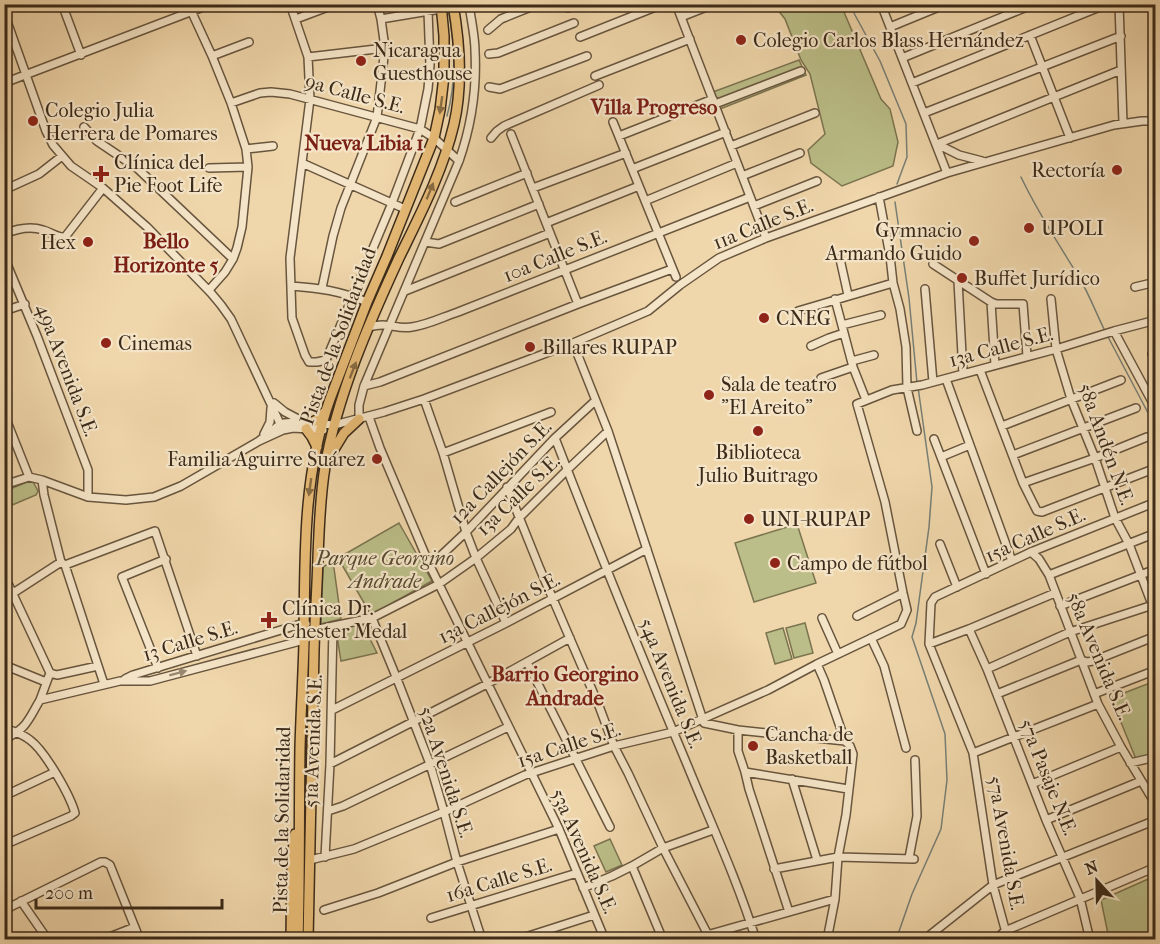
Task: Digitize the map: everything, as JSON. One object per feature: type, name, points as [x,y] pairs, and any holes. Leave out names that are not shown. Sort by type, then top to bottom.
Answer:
[{"type":"main road","name":"Pista de la Solidaridad","points":[[308,939],[314,630],[320,501],[325,466],[334,425],[369,327],[447,150],[454,122],[459,75],[459,36],[453,4]]},
{"type":"main road","name":"Pista de la Solidaridad","points":[[298,939],[305,548],[308,499],[325,412],[434,138],[444,76],[441,7]]},
{"type":"main road","points":[[317,447],[306,425],[317,420],[325,412]]},
{"type":"main road","points":[[325,466],[344,433],[364,418]]},
{"type":"main road","points":[[291,935],[292,848],[299,820]]},
{"type":"main road","name":"Pista de la Solidaridad","points":[[309,880],[313,903],[314,939]]},
{"type":"street","points":[[62,4],[81,55]]},
{"type":"street","points":[[4,83],[81,55],[189,8],[211,4]]},
{"type":"street","points":[[290,4],[308,57],[310,99],[290,258],[292,318],[304,356],[309,362],[326,360],[420,129],[430,65],[428,11]]},
{"type":"street","points":[[296,19],[336,4]]},
{"type":"street","points":[[322,288],[341,208],[377,117],[385,48],[377,4]]},
{"type":"street","points":[[364,418],[359,405],[364,386],[469,133],[474,103],[475,51],[469,4]]},
{"type":"street","points":[[488,30],[501,19],[538,4]]},
{"type":"street","points":[[568,8],[577,4]]},
{"type":"street","points":[[580,37],[663,4]]},
{"type":"street","points":[[676,4],[766,238]]},
{"type":"street","points":[[681,17],[714,4]]},
{"type":"street","points":[[881,4],[947,173]]},
{"type":"street","points":[[890,27],[946,4]]},
{"type":"street","points":[[902,58],[1034,4]]},
{"type":"street","points":[[912,83],[1107,4]]},
{"type":"street","points":[[1119,4],[1123,123]]},
{"type":"street","points":[[381,19],[441,7]]},
{"type":"street","points":[[189,8],[231,103],[246,149],[248,167],[242,227],[233,259],[225,272],[208,290]]},
{"type":"street","points":[[4,13],[7,30],[27,75],[53,145],[71,166],[103,188],[160,240],[208,290],[231,319],[282,427],[181,486],[154,496],[126,500],[88,497],[29,477],[4,485]]},
{"type":"street","points":[[489,54],[498,53],[574,23]]},
{"type":"street","points":[[1030,35],[1070,138]]},
{"type":"street","points":[[924,113],[1120,36]]},
{"type":"street","points":[[595,76],[690,39]]},
{"type":"street","points":[[212,56],[249,42]]},
{"type":"street","points":[[308,57],[385,48]]},
{"type":"street","points":[[489,87],[500,89],[587,56]]},
{"type":"street","points":[[937,144],[1121,70]]},
{"type":"street","points":[[619,136],[801,71]]},
{"type":"street","points":[[491,138],[504,126],[599,85]]},
{"type":"street","name":"9a Calle S.E.","points":[[231,103],[260,93],[271,92],[310,99],[420,129],[434,138],[459,161]]},
{"type":"street","points":[[731,146],[815,112]]},
{"type":"street","name":"11a Calle S.E.","points":[[282,427],[334,425],[424,399],[573,343],[648,311],[718,258],[766,238],[947,173],[1123,123],[1155,121]]},
{"type":"street","points":[[613,122],[676,278]]},
{"type":"street","points":[[84,127],[98,141],[137,168],[233,259]]},
{"type":"street","points":[[632,169],[726,132]]},
{"type":"street","points":[[511,134],[578,304]]},
{"type":"street","points":[[937,144],[959,155],[984,162]]},
{"type":"street","points":[[246,149],[273,146]]},
{"type":"street","points":[[532,188],[626,153]]},
{"type":"street","points":[[742,176],[800,153]]},
{"type":"street","points":[[5,188],[39,174],[62,156]]},
{"type":"street","points":[[302,163],[405,208]]},
{"type":"street","points":[[645,201],[737,163]]},
{"type":"street","points":[[209,168],[248,167]]},
{"type":"street","points":[[455,202],[527,173]]},
{"type":"street","points":[[754,206],[818,181]]},
{"type":"street","points":[[546,223],[639,186]]},
{"type":"street","points":[[4,234],[32,227],[60,238],[65,237],[103,188]]},
{"type":"street","name":"10a Calle S.E.","points":[[369,327],[379,324],[402,328],[414,327],[458,312],[750,197]]},
{"type":"street","points":[[879,197],[893,283],[915,387],[917,431]]},
{"type":"street","points":[[425,242],[439,244],[539,204]]},
{"type":"street","points":[[405,291],[550,233]]},
{"type":"street","name":"49a Avenida S.E.","points":[[4,257],[25,304],[88,470],[88,497]]},
{"type":"street","points":[[840,259],[848,296]]},
{"type":"street","points":[[933,264],[991,302],[1023,304],[1027,356]]},
{"type":"street","points":[[364,386],[380,382],[672,269]]},
{"type":"street","points":[[958,281],[963,373]]},
{"type":"street","points":[[1135,286],[1155,282]]},
{"type":"street","points":[[798,311],[893,283]]},
{"type":"street","points":[[291,286],[322,288],[367,302]]},
{"type":"street","points":[[925,289],[933,382]]},
{"type":"street","points":[[835,299],[852,364],[866,400]]},
{"type":"street","name":"58a Andén N.E.","points":[[1051,299],[1056,349],[1071,399],[1095,458],[1115,518],[1129,544],[1154,605],[1155,615]]},
{"type":"street","points":[[991,302],[995,365]]},
{"type":"street","points":[[4,311],[25,304]]},
{"type":"street","points":[[842,325],[881,315]]},
{"type":"street","name":"13a Calle S.E.","points":[[903,593],[885,502],[856,405],[892,390],[915,387],[980,370],[1155,320]]},
{"type":"street","points":[[1109,332],[1155,409]]},
{"type":"street","points":[[811,346],[844,333]]},
{"type":"street","points":[[573,343],[608,431],[704,723],[738,730],[845,741]]},
{"type":"street","points":[[821,378],[874,356]]},
{"type":"street","points":[[980,370],[1023,483],[1037,511],[1042,512],[1155,468]]},
{"type":"street","points":[[946,379],[1012,561]]},
{"type":"street","points":[[1002,426],[1121,380]]},
{"type":"street","points":[[270,399],[280,409],[306,425]]},
{"type":"street","points":[[259,441],[270,422],[272,411],[270,399]]},
{"type":"street","points":[[424,399],[443,453],[466,532],[506,623]]},
{"type":"street","name":"12a Callejón S.E.","points":[[430,566],[466,532],[555,438],[596,401]]},
{"type":"street","points":[[1012,455],[1136,408]]},
{"type":"street","points":[[443,453],[551,412]]},
{"type":"street","points":[[4,414],[29,477]]},
{"type":"street","name":"53a Avenida S.E.","points":[[364,418],[380,448],[430,566],[466,643],[558,829],[605,939]]},
{"type":"street","name":"13a Calle S.E.","points":[[314,630],[372,618],[439,584],[511,529],[519,518],[608,431]]},
{"type":"street","points":[[1023,483],[1147,437]]},
{"type":"street","name":"54a Avenida S.E.","points":[[555,438],[756,939]]},
{"type":"street","points":[[934,439],[986,574]]},
{"type":"street","points":[[941,457],[970,445]]},
{"type":"street","points":[[42,480],[63,564],[104,684]]},
{"type":"street","points":[[507,488],[614,746],[707,933]]},
{"type":"street","name":"15a Calle S.E.","points":[[929,644],[931,603],[935,597],[1031,552],[1155,502]]},
{"type":"street","points":[[4,599],[63,564],[155,531],[197,656]]},
{"type":"street","points":[[1048,575],[1155,533]]},
{"type":"street","points":[[940,544],[957,587]]},
{"type":"street","name":"13a Callejón S.E.","points":[[332,710],[397,679],[647,549]]},
{"type":"street","name":"58a Avenida S.E.","points":[[1031,552],[1039,559],[1048,575],[1098,704],[1155,805]]},
{"type":"street","points":[[158,668],[123,577],[166,559]]},
{"type":"street","points":[[1060,606],[1155,569]]},
{"type":"street","points":[[4,575],[14,592],[50,674]]},
{"type":"street","points":[[857,616],[903,593]]},
{"type":"street","name":"15a Calle S.E.","points":[[310,860],[354,849],[531,773],[614,746],[673,732],[703,720],[901,624],[907,610],[903,593]]},
{"type":"street","points":[[929,644],[1055,593]]},
{"type":"street","points":[[987,669],[1070,632],[1154,605]]},
{"type":"street","name":"52a Avenida S.E.","points":[[372,618],[430,764],[457,862],[482,939]]},
{"type":"street","points":[[822,618],[838,654]]},
{"type":"street","points":[[304,623],[314,630],[304,640]]},
{"type":"street","name":"13 Calle S.E.","points":[[120,681],[133,675],[304,623]]},
{"type":"street","name":"51a Avenida S.E.","points":[[325,857],[332,710],[333,627]]},
{"type":"street","name":"57a Pasaje N.E.","points":[[969,629],[1080,898],[1090,939]]},
{"type":"street","points":[[997,694],[1081,660],[1093,661],[1155,636]]},
{"type":"street","points":[[330,764],[487,684],[570,638]]},
{"type":"street","points":[[871,638],[884,666],[906,748]]},
{"type":"street","name":"13 Calle S.E.","points":[[40,700],[120,681],[150,681],[304,640]]},
{"type":"street","points":[[243,642],[247,655]]},
{"type":"street","name":"57a Avenida S.E.","points":[[929,644],[973,753],[993,885],[1008,939]]},
{"type":"street","points":[[527,662],[610,828]]},
{"type":"street","points":[[817,664],[845,741],[849,744],[853,754],[846,815],[838,856],[835,899],[827,939]]},
{"type":"street","points":[[4,665],[46,682]]},
{"type":"street","points":[[50,674],[57,675],[98,666]]},
{"type":"street","points":[[1094,694],[1155,670]]},
{"type":"street","points":[[4,739],[18,733],[25,725],[40,700],[50,674]]},
{"type":"street","points":[[973,753],[1098,704]]},
{"type":"street","points":[[328,811],[343,806],[508,726]]},
{"type":"street","points":[[4,728],[30,740],[38,748],[55,772],[75,813],[4,845]]},
{"type":"street","points":[[738,730],[738,751],[789,912]]},
{"type":"street","points":[[1032,784],[1121,747]]},
{"type":"street","points":[[1131,763],[1155,757]]},
{"type":"street","points":[[774,869],[838,856],[911,859],[917,816],[915,760]]},
{"type":"street","points":[[4,796],[55,772]]},
{"type":"street","points":[[746,772],[848,789]]},
{"type":"street","points":[[792,779],[817,860]]},
{"type":"street","points":[[1046,820],[1141,782]]},
{"type":"street","points":[[1147,789],[1155,787]]},
{"type":"street","points":[[930,935],[993,885],[1155,820]]},
{"type":"street","points":[[324,910],[457,862],[558,829]]},
{"type":"street","points":[[583,888],[632,866],[663,848],[713,830]]},
{"type":"street","points":[[4,910],[105,862],[110,865],[140,939]]},
{"type":"street","points":[[632,866],[663,939]]},
{"type":"street","points":[[995,939],[1005,931],[1155,867]]},
{"type":"street","name":"16a Calle S.E.","points":[[431,918],[577,873]]},
{"type":"street","points":[[688,939],[835,899]]},
{"type":"street","points":[[21,901],[48,939]]},
{"type":"street","points":[[516,939],[594,915]]},
{"type":"street","points":[[102,939],[135,927]]},
{"type":"green space","points":[[774,5],[841,5],[881,99],[890,109],[898,142],[893,166],[842,186],[811,163],[808,150],[825,134],[810,74],[801,60],[785,19]]},
{"type":"green space","points":[[799,60],[806,75],[720,109],[713,92]]},
{"type":"green space","points":[[32,480],[38,491],[36,495],[5,508],[5,491]]},
{"type":"green space","name":"Parque Georgino Andrade","points":[[399,523],[432,581],[371,615],[338,558]]},
{"type":"green space","name":"Campo de fútbol","points":[[797,524],[816,583],[754,602],[735,543]]},
{"type":"green space","points":[[333,561],[341,619],[321,624],[323,567]]},
{"type":"green space","points":[[362,623],[377,653],[341,661],[336,630]]},
{"type":"green space","points":[[805,623],[813,653],[794,658],[786,628]]},
{"type":"green space","points":[[783,628],[792,659],[775,664],[766,633]]},
{"type":"green space","points":[[1155,681],[1155,754],[1136,759],[1111,698]]},
{"type":"green space","points":[[610,839],[622,865],[606,872],[594,846]]},
{"type":"green space","points":[[1155,876],[1155,939],[1109,939],[1101,900]]},
{"type":"waterway","points":[[447,4],[452,32],[454,74],[447,116]]},
{"type":"waterway","points":[[849,4],[880,61],[906,124],[907,157],[897,184]]},
{"type":"waterway","points":[[1021,177],[1041,215],[1083,283],[1105,331]]},
{"type":"waterway","points":[[895,202],[909,298],[917,383]]},
{"type":"waterway","points":[[1107,335],[1156,428]]},
{"type":"waterway","points":[[896,940],[912,894],[941,829],[947,780],[945,734],[912,637],[916,623],[929,527],[932,487],[918,387]]},
{"type":"place","name":"Colegio Carlos Blass Hernández","points":[[741,40]]},
{"type":"place","name":"Nicaragua Guesthouse","points":[[361,61]]},
{"type":"place","name":"Colegio Julia Herrera de Pomares","points":[[33,121]]},
{"type":"place","name":"Rectoría","points":[[1117,170]]},
{"type":"place","name":"Clínica del Pie Foot Life","points":[[101,174]]},
{"type":"place","name":"UPOLI","points":[[1029,228]]},
{"type":"place","name":"Gymnacio Armando Guido","points":[[974,241]]},
{"type":"place","name":"Hex","points":[[88,242]]},
{"type":"place","name":"Buffet Jurídico","points":[[962,278]]},
{"type":"place","name":"CNEG","points":[[764,318]]},
{"type":"place","name":"Cinemas","points":[[106,343]]},
{"type":"place","name":"Billares RUPAP","points":[[530,347]]},
{"type":"place","name":"Sala de teatro \"El Areito\"","points":[[709,395]]},
{"type":"place","name":"Biblioteca Julio Buitrago","points":[[758,431]]},
{"type":"place","name":"Familia Aguirre Suárez","points":[[377,459]]},
{"type":"place","name":"UNI-RUPAP","points":[[749,519]]},
{"type":"place","name":"Campo de fútbol","points":[[775,563]]},
{"type":"place","name":"Clínica Dr. Chester Medal","points":[[269,620]]},
{"type":"place","name":"Cancha de Basketball","points":[[753,746]]},
{"type":"district","name":"Villa Progreso","points":[[654,107]]},
{"type":"district","name":"Nueva Libia 1","points":[[364,143]]},
{"type":"district","name":"Bello Horizonte 5","points":[[166,253]]},
{"type":"district","name":"Barrio Georgino Andrade","points":[[565,686]]}]
